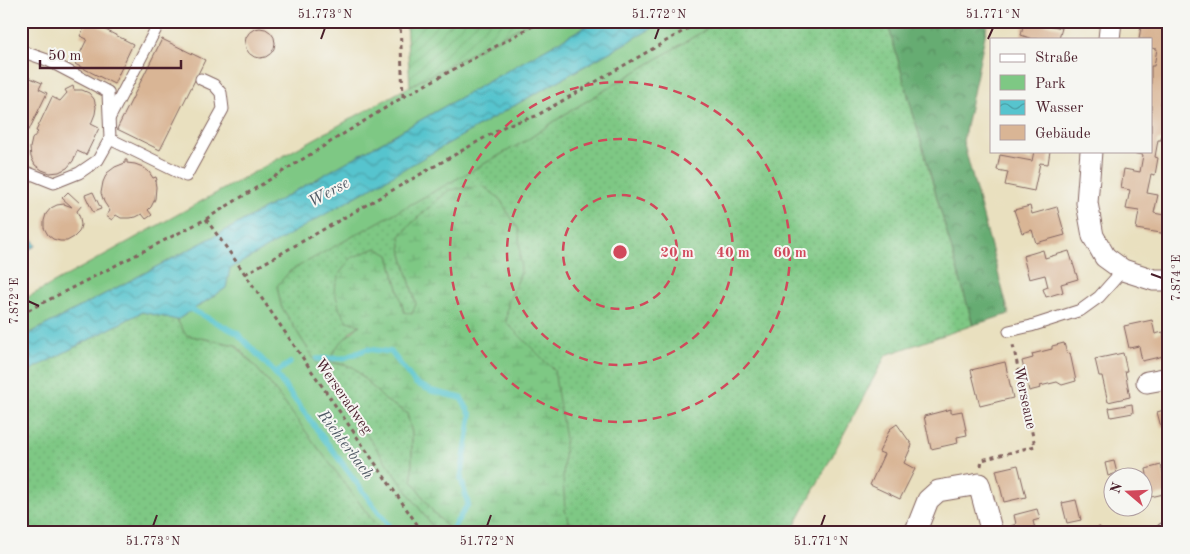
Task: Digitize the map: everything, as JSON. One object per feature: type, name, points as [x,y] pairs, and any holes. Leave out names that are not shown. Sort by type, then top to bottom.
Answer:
[{"type":"street","points":[[1109,38],[1111,21]]},
{"type":"street","points":[[1091,152],[1087,203],[1094,236],[1105,257],[1123,270],[1154,280],[1169,280]]},
{"type":"street","points":[[1147,382],[1169,378]]},
{"type":"street","points":[[915,533],[928,500],[938,491],[979,484],[992,533]]},
{"type":"lane","points":[[109,118],[160,21]]},
{"type":"lane","points":[[21,52],[47,60],[108,92],[110,139],[98,160],[79,173],[54,183],[21,170]]},
{"type":"lane","points":[[110,139],[186,176],[223,109],[221,93],[214,85],[202,79]]},
{"type":"lane","points":[[1010,331],[1082,310],[1099,297],[1123,270]]},
{"type":"path","points":[[400,21],[404,97]]},
{"type":"path","points":[[21,314],[206,219],[404,97],[542,21]]},
{"type":"path","points":[[245,274],[507,124],[536,116],[701,21]]},
{"type":"path","name":"Werseradweg","points":[[206,219],[242,268],[423,533]]},
{"type":"path","name":"Werseaue","points":[[979,484],[982,460],[1035,446],[1010,331]]},
{"type":"green space","points":[[406,21],[531,21],[410,86]]},
{"type":"green space","points":[[531,21],[595,21],[232,227],[21,338],[21,301]]},
{"type":"green space","points":[[665,21],[720,21],[565,114],[527,140],[290,271],[277,286],[281,306],[325,377],[437,533],[382,533],[268,381],[236,345],[186,335],[177,320],[226,288],[229,269]]},
{"type":"green space","points":[[720,21],[887,21],[973,325],[886,355],[794,527],[795,533],[574,533],[565,511],[554,370],[506,322],[508,303],[521,273],[402,254],[416,304],[413,314],[404,313],[389,255],[360,325],[351,331],[329,362],[353,367],[385,400],[407,413],[412,433],[412,480],[431,509],[453,533],[437,533],[325,377],[281,306],[277,286],[289,271],[527,140],[565,114]]},
{"type":"green space","points":[[887,21],[988,21],[963,141],[1009,314],[973,325]]},
{"type":"green space","points":[[483,186],[499,198],[519,230],[521,273],[508,303],[506,322],[554,370],[565,439],[563,477],[565,511],[574,533],[453,533],[431,509],[412,480],[412,433],[407,413],[385,400],[353,367],[328,361],[339,344],[360,325],[347,321],[340,310],[334,289],[340,273],[351,258],[376,248],[389,255],[404,312],[412,314],[416,304],[402,254],[400,236],[449,190]]},
{"type":"green space","points":[[142,312],[177,320],[186,335],[235,345],[268,381],[382,533],[21,533],[21,375]]},
{"type":"water","name":"Werse","points":[[595,21],[665,21],[230,269],[226,288],[177,320],[142,312],[21,375],[21,338],[232,227]]},
{"type":"water","points":[[21,217],[36,246],[21,253]]},
{"type":"building","points":[[88,21],[133,44],[114,84],[75,64],[87,39],[80,36]]},
{"type":"building","points":[[1024,21],[1062,28],[1059,38],[1029,38],[1021,35]]},
{"type":"building","points":[[1145,21],[1169,21],[1169,78],[1161,104],[1167,106],[1161,140],[1158,140],[1155,157],[1158,158],[1155,175],[1151,174],[1147,193],[1158,195],[1154,213],[1169,216],[1167,234],[1136,229],[1139,211],[1126,209],[1130,190],[1121,188],[1124,169],[1140,172],[1143,155],[1126,152],[1152,152],[1152,66],[1154,66],[1157,49],[1152,48],[1152,38],[1139,38],[1141,26],[1144,27]]},
{"type":"building","points":[[260,28],[270,33],[275,43],[270,53],[260,58],[250,53],[245,43],[250,33]]},
{"type":"building","points":[[162,39],[205,60],[160,150],[117,129]]},
{"type":"building","points":[[21,74],[42,83],[39,89],[47,93],[29,130],[21,126]]},
{"type":"building","points":[[73,86],[74,90],[82,90],[89,93],[94,99],[96,107],[91,124],[99,128],[86,155],[77,151],[73,161],[67,168],[59,172],[50,173],[35,165],[31,157],[32,139],[38,132],[36,131],[52,97],[60,101],[67,93],[65,90]]},
{"type":"building","points":[[1034,152],[1050,152],[1048,164],[1040,163],[1034,191],[1005,185],[1008,172],[997,170],[1000,155],[1032,161]]},
{"type":"building","points":[[125,160],[127,160],[127,163],[143,167],[153,178],[156,177],[155,199],[148,210],[152,215],[146,219],[142,214],[129,218],[121,218],[116,215],[112,220],[106,216],[110,211],[101,193],[103,182],[107,173],[125,163]]},
{"type":"building","points":[[68,192],[82,205],[77,211],[81,225],[79,232],[74,237],[67,241],[60,241],[48,235],[44,228],[44,221],[46,214],[57,205],[64,204],[72,207],[62,198]]},
{"type":"building","points":[[93,192],[101,209],[93,212],[85,195]]},
{"type":"building","points":[[1030,206],[1032,214],[1057,207],[1065,235],[1036,243],[1032,230],[1022,233],[1014,210]]},
{"type":"building","points":[[1043,250],[1045,258],[1069,251],[1078,279],[1061,284],[1063,292],[1046,297],[1043,289],[1048,287],[1045,275],[1029,279],[1023,256]]},
{"type":"building","points":[[1152,320],[1155,334],[1163,332],[1168,355],[1142,361],[1139,346],[1129,348],[1124,326]]},
{"type":"building","points":[[1064,343],[1067,354],[1070,353],[1076,381],[1062,385],[1057,382],[1029,391],[1022,361],[1033,358],[1032,354],[1052,349],[1052,346]]},
{"type":"building","points":[[1123,353],[1130,397],[1108,402],[1102,376],[1099,376],[1095,359]]},
{"type":"building","points":[[1005,362],[1013,398],[980,406],[971,370]]},
{"type":"building","points":[[1132,404],[1133,413],[1111,417],[1109,408]]},
{"type":"building","points":[[951,409],[951,413],[962,411],[967,435],[957,437],[958,443],[931,449],[924,416]]},
{"type":"building","points":[[1164,410],[1168,425],[1161,427],[1157,412]]},
{"type":"building","points":[[897,424],[912,445],[904,463],[915,469],[900,499],[870,485],[884,454],[879,452],[890,429]]},
{"type":"building","points":[[1114,461],[1115,466],[1106,466],[1105,463]]},
{"type":"building","points":[[1018,465],[1026,497],[1004,502],[996,470]]},
{"type":"building","points":[[1161,465],[1168,493],[1152,497],[1152,467]]},
{"type":"building","points":[[1076,500],[1081,520],[1067,523],[1062,503]]},
{"type":"building","points":[[1037,509],[1040,519],[1033,521],[1036,533],[1012,533],[1011,526],[1016,524],[1014,515]]},
{"type":"building","points":[[1100,527],[1102,533],[1074,532]]},
{"type":"waterway","name":"Richterbach","points":[[186,308],[237,333],[275,373],[290,363]]},
{"type":"waterway","name":"Richterbach","points":[[317,359],[344,358],[367,349],[391,352],[415,383],[432,391],[461,398],[471,415],[461,478],[468,504],[451,531]]},
{"type":"waterway","name":"Richterbach","points":[[275,373],[394,533]]}]
